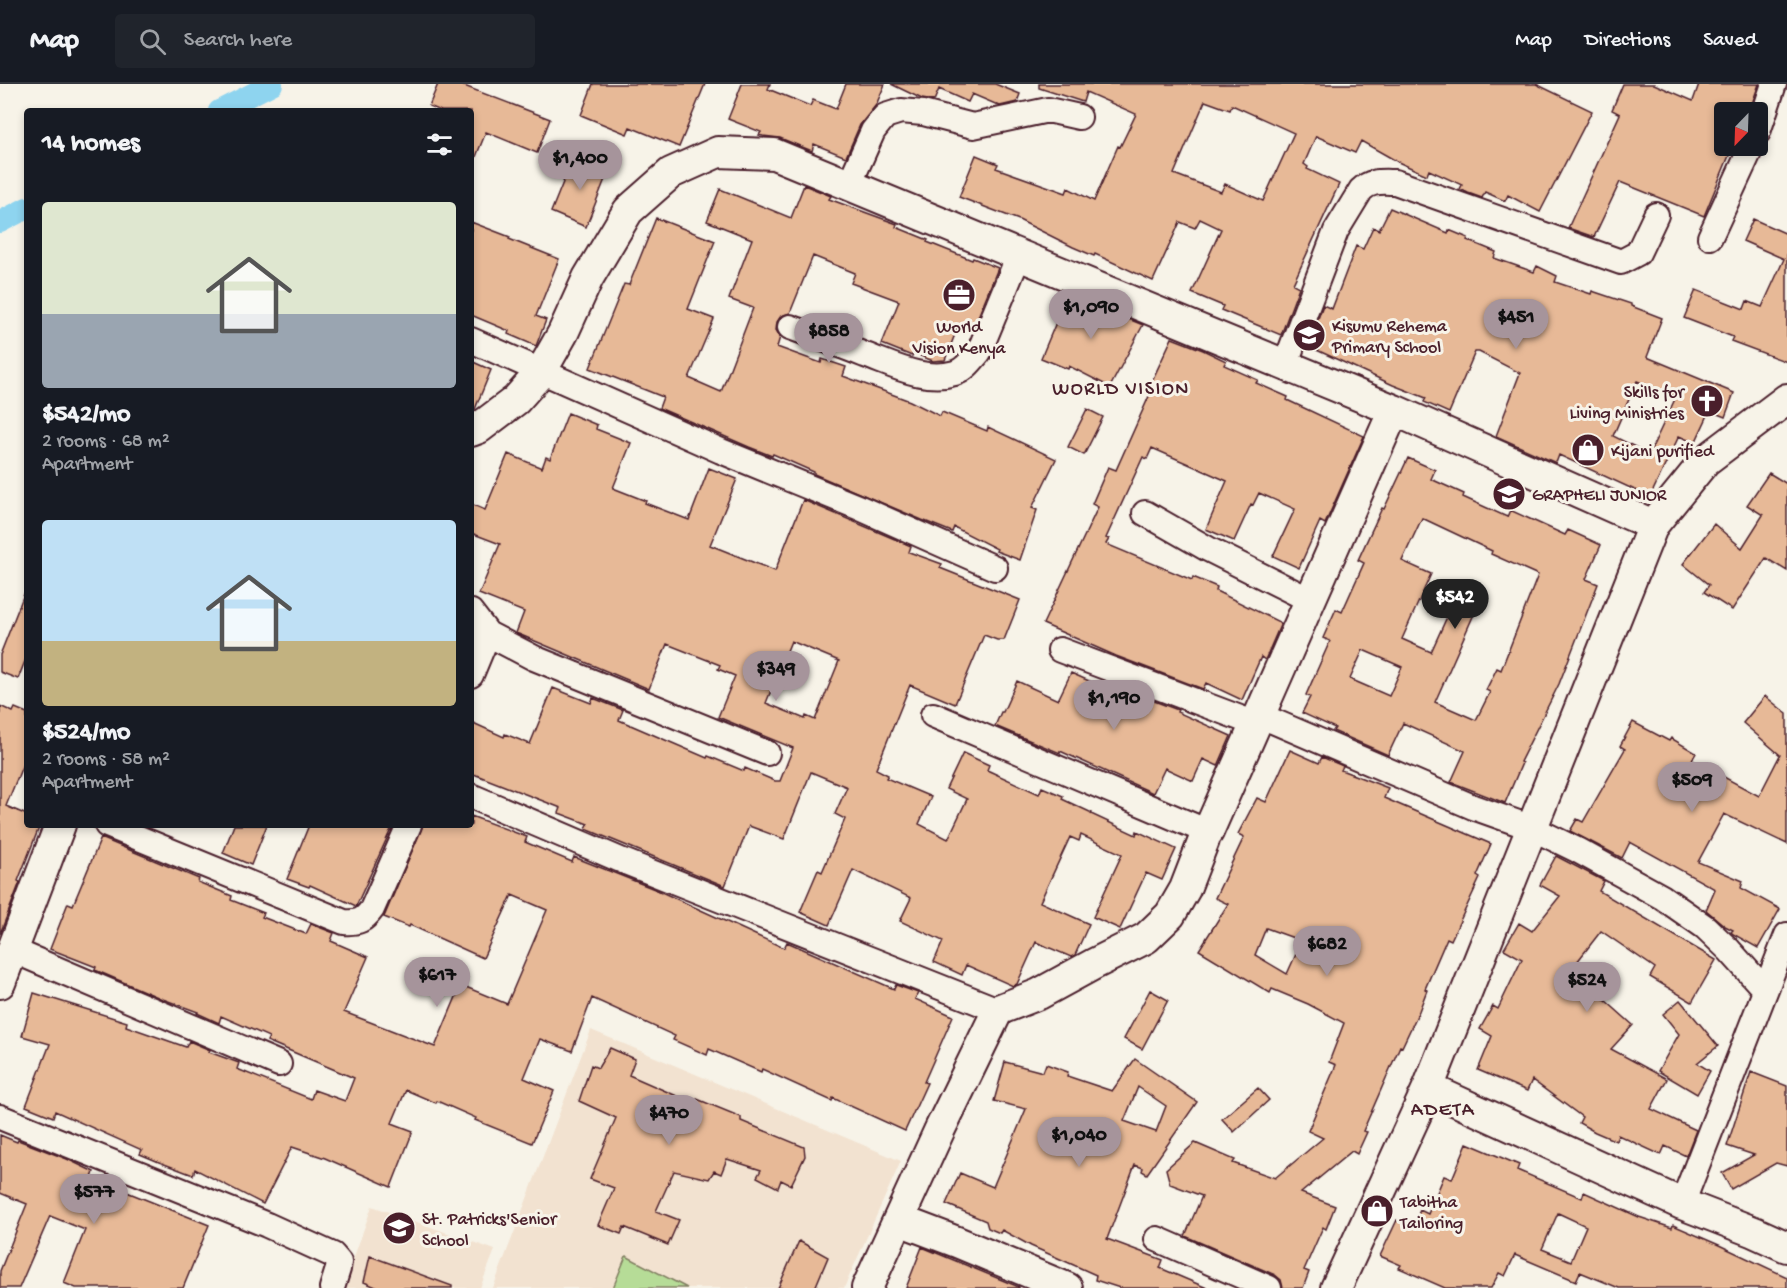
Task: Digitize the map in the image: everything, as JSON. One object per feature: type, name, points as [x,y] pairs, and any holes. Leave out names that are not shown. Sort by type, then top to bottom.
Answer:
[{"type":"street","points":[[1768,102],[1774,84]]},
{"type":"street","points":[[849,185],[873,131],[885,116],[902,111],[923,113],[973,126],[1048,110],[1079,117]]},
{"type":"street","points":[[474,430],[516,400],[541,372],[563,333],[588,278],[628,211],[671,173],[718,152],[774,154],[1394,410],[1653,525]]},
{"type":"street","points":[[1710,237],[1747,156]]},
{"type":"street","points":[[1285,365],[1336,231],[1366,185],[1374,182],[1395,182],[1621,262],[1638,253],[1656,215]]},
{"type":"street","points":[[790,327],[897,368],[920,374],[957,373],[979,352],[1019,255]]},
{"type":"street","points":[[474,341],[721,451],[861,508],[995,568]]},
{"type":"street","points":[[1336,1288],[1428,1088],[1653,525],[1705,461],[1787,399]]},
{"type":"street","points":[[867,1288],[998,1010],[1039,994],[1146,938],[1170,915],[1185,889],[1206,836],[1394,410]]},
{"type":"street","points":[[1145,513],[1208,549],[1310,600]]},
{"type":"street","points":[[474,616],[488,634],[534,658],[767,753]]},
{"type":"street","points":[[474,668],[488,634]]},
{"type":"street","points":[[1060,650],[1257,720],[1473,807],[1532,828],[1662,897],[1705,927],[1765,990]]},
{"type":"street","points":[[933,715],[1206,836]]},
{"type":"street","points":[[474,797],[623,861],[998,1010]]},
{"type":"street","points":[[0,983],[59,828]]},
{"type":"street","points":[[114,828],[345,922],[355,922],[364,920],[372,909],[408,828]]},
{"type":"street","points":[[1682,1204],[1787,935]]},
{"type":"street","points":[[12,951],[279,1064]]},
{"type":"street","points":[[1428,1088],[1682,1204],[1787,1247]]},
{"type":"street","points":[[0,1117],[267,1225],[333,1255],[339,1262],[332,1288]]},
{"type":"street","points":[[899,1220],[1067,1288]]},
{"type":"street","points":[[1157,1239],[1269,1288]]},
{"type":"shaded area","points":[[591,1030],[901,1161],[844,1288],[493,1288]]},
{"type":"shaded area","name":"St. Patricks'Senior School","points":[[372,1206],[495,1250],[480,1288],[343,1288]]},
{"type":"green space","points":[[626,1256],[687,1288],[613,1288]]},
{"type":"building","points":[[438,84],[459,84],[550,119],[537,153],[486,132],[474,162],[474,108],[429,106]]},
{"type":"building","points":[[593,84],[705,84],[679,147],[630,127],[627,134],[581,115]]},
{"type":"building","points":[[742,84],[770,84],[768,89],[810,106],[813,100],[836,109],[846,84],[885,84],[876,105],[860,125],[846,157],[814,144],[812,151],[780,138],[759,135],[761,132],[728,119]]},
{"type":"building","points":[[891,84],[995,84],[1020,94],[1017,102],[1000,106],[972,94],[968,102],[939,89],[934,101],[922,99]]},
{"type":"building","points":[[1039,84],[1536,84],[1592,111],[1540,212],[1508,195],[1505,201],[1485,192],[1482,198],[1468,193],[1460,189],[1462,185],[1429,170],[1427,175],[1361,141],[1355,153],[1316,136],[1304,164],[1308,167],[1307,169],[1339,184],[1293,284],[1299,287],[1281,335],[1221,310],[1223,306],[1192,293],[1221,229],[1200,219],[1195,228],[1180,222],[1153,281],[1095,254],[1094,256],[1073,247],[1019,220],[959,197],[976,155],[998,164],[996,168],[1066,193],[1068,188],[1094,201],[1118,146],[1120,147],[1136,114],[1086,92],[1083,102],[1039,88]],"holes":[[[1205,101],[1230,110],[1232,105],[1294,133],[1263,201],[1225,184],[1221,192],[1174,174]]]},
{"type":"building","points":[[1623,84],[1654,84],[1693,101],[1699,84],[1759,84],[1753,102],[1714,102],[1714,156],[1729,156],[1704,216],[1620,182],[1594,237],[1568,228],[1620,114],[1612,110]]},
{"type":"building","points":[[574,155],[609,169],[586,227],[551,212]]},
{"type":"building","points":[[804,185],[831,196],[829,199],[897,224],[896,227],[928,240],[927,242],[998,268],[973,329],[959,324],[945,360],[933,361],[913,353],[912,356],[882,344],[899,301],[851,283],[855,273],[813,256],[790,313],[781,316],[777,322],[776,330],[780,337],[777,347],[821,363],[822,359],[846,367],[843,376],[910,401],[940,416],[942,412],[987,431],[988,427],[1056,459],[1032,508],[1037,510],[1020,560],[996,551],[997,549],[954,527],[952,532],[922,520],[773,454],[772,456],[749,447],[659,408],[663,397],[590,368],[624,284],[629,285],[656,218],[715,241],[688,309],[714,319],[689,378],[721,392],[753,308],[729,299],[752,239],[707,221],[720,189],[791,218]]},
{"type":"building","points":[[1390,208],[1448,233],[1449,230],[1468,238],[1467,240],[1496,252],[1494,258],[1534,272],[1537,266],[1557,276],[1555,282],[1631,304],[1631,306],[1662,318],[1647,357],[1734,393],[1725,417],[1710,411],[1695,443],[1679,436],[1650,497],[1559,455],[1556,463],[1496,436],[1520,373],[1479,352],[1475,352],[1449,413],[1424,402],[1426,398],[1308,346],[1323,305],[1332,309],[1356,246],[1363,249],[1373,227],[1379,230]],"holes":[[[1637,381],[1676,397],[1649,454],[1613,436]]]},
{"type":"building","points":[[1753,219],[1787,234],[1787,362],[1731,341],[1733,337],[1684,318],[1696,290],[1744,309],[1747,301],[1762,307],[1784,259],[1743,241]]},
{"type":"building","points":[[474,223],[559,259],[536,316],[546,320],[536,346],[508,334],[509,331],[474,316]]},
{"type":"building","points":[[1068,294],[1143,325],[1110,387],[1069,366],[1068,369],[1041,358]]},
{"type":"building","points":[[1172,338],[1226,361],[1224,365],[1258,380],[1256,383],[1288,397],[1287,400],[1364,436],[1325,524],[1320,521],[1299,568],[1273,556],[1295,509],[1259,493],[1253,505],[1251,504],[1234,541],[1206,529],[1227,481],[1152,448],[1147,459],[1143,457],[1106,538],[1109,539],[1106,544],[1192,580],[1193,577],[1217,587],[1216,591],[1281,623],[1265,660],[1261,657],[1242,700],[1206,683],[1203,689],[1116,656],[1043,624],[1098,507],[1092,504],[1108,467],[1116,470]]},
{"type":"building","points":[[474,362],[491,370],[474,410]]},
{"type":"building","points":[[1087,409],[1103,417],[1084,455],[1068,447]]},
{"type":"building","points":[[568,413],[597,425],[596,429],[631,443],[613,488],[646,501],[645,503],[689,520],[709,468],[737,479],[710,545],[775,571],[803,500],[911,546],[909,552],[942,564],[940,568],[1020,600],[1004,640],[984,635],[955,704],[910,685],[876,769],[888,775],[886,778],[931,797],[919,824],[948,839],[967,799],[946,789],[963,753],[989,765],[987,770],[1039,794],[1042,787],[1136,835],[1137,831],[1176,849],[1162,880],[1146,873],[1120,929],[1093,917],[1122,854],[1081,835],[1079,841],[1070,837],[1040,902],[1089,924],[1075,955],[1071,957],[1036,942],[1017,984],[1013,986],[966,965],[962,975],[934,962],[943,941],[900,921],[911,898],[853,870],[829,925],[800,912],[818,870],[822,872],[845,819],[835,814],[847,787],[811,772],[784,839],[749,826],[725,886],[586,829],[588,824],[559,813],[561,808],[474,774],[474,723],[504,737],[505,734],[530,744],[553,688],[591,703],[593,698],[623,710],[619,720],[707,758],[708,756],[744,771],[745,768],[775,781],[780,781],[793,748],[718,717],[735,676],[718,669],[720,665],[667,644],[649,689],[516,633],[524,612],[479,594],[500,544],[474,534],[474,505],[485,510],[508,454],[542,468],[546,457],[550,459]],"holes":[[[791,641],[839,661],[815,720],[806,716],[805,719],[766,703]]]},
{"type":"building","points":[[1408,458],[1435,470],[1431,479],[1507,517],[1510,510],[1565,535],[1568,530],[1601,545],[1586,579],[1598,584],[1559,684],[1520,762],[1522,763],[1505,803],[1451,782],[1465,751],[1403,723],[1388,755],[1333,731],[1335,728],[1302,713],[1310,697],[1306,695],[1330,641],[1323,638],[1336,609],[1342,612],[1364,563],[1358,560],[1382,508],[1384,509]],"holes":[[[1422,518],[1492,551],[1491,554],[1538,575],[1501,670],[1497,668],[1486,690],[1490,692],[1476,720],[1435,702],[1482,596],[1461,586],[1431,652],[1402,639],[1431,574],[1402,561]],[[1363,650],[1402,667],[1389,696],[1350,679]]]},
{"type":"building","points":[[1769,473],[1787,484],[1787,571],[1766,558],[1732,610],[1704,592],[1709,585],[1683,564],[1714,524],[1742,548],[1763,515],[1747,505]]},
{"type":"building","points":[[24,594],[24,664],[18,679],[0,672],[0,655]]},
{"type":"building","points":[[1071,673],[1114,692],[1117,687],[1178,710],[1177,712],[1231,736],[1218,766],[1203,759],[1193,781],[1165,768],[1153,793],[1060,751],[1060,753],[995,726],[1017,681],[1058,700]]},
{"type":"building","points":[[1765,696],[1787,714],[1787,844],[1724,814],[1698,862],[1743,881],[1741,888],[1780,909],[1758,948],[1733,934],[1731,932],[1733,930],[1706,910],[1715,889],[1630,842],[1622,858],[1570,831],[1577,819],[1583,822],[1625,749],[1620,746],[1633,722],[1669,741],[1671,738],[1696,753],[1692,760],[1759,796],[1780,755],[1743,723]]},
{"type":"building","points":[[0,706],[13,712],[15,708],[24,712],[24,761],[6,806],[24,814],[24,828],[39,828],[0,934]]},
{"type":"building","points":[[1290,750],[1319,763],[1322,757],[1343,766],[1341,770],[1388,788],[1384,798],[1491,844],[1477,876],[1480,878],[1451,940],[1447,938],[1425,989],[1427,990],[1419,1011],[1402,1047],[1400,1046],[1363,1131],[1367,1132],[1357,1154],[1352,1151],[1301,1193],[1335,1206],[1326,1229],[1323,1227],[1304,1270],[1309,1272],[1303,1288],[1283,1288],[1281,1280],[1275,1275],[1185,1236],[1202,1196],[1170,1184],[1166,1169],[1195,1143],[1235,1160],[1233,1163],[1275,1178],[1323,1138],[1308,1131],[1336,1065],[1329,1062],[1344,1023],[1308,1004],[1272,989],[1270,993],[1199,950],[1228,904],[1215,898],[1244,837],[1238,834],[1257,798],[1266,802]],"holes":[[[1266,928],[1302,941],[1287,974],[1255,955]]]},
{"type":"building","points":[[474,817],[527,837],[525,842],[572,862],[574,857],[657,890],[784,948],[787,942],[894,989],[896,985],[918,993],[915,999],[953,1016],[924,1082],[927,1083],[905,1131],[762,1069],[761,1072],[709,1049],[707,1055],[673,1040],[675,1036],[592,998],[572,1051],[540,1039],[524,1078],[554,1091],[532,1143],[475,1120],[476,1118],[437,1101],[436,1103],[406,1090],[392,1123],[413,1131],[391,1187],[325,1158],[292,1147],[263,1204],[195,1169],[193,1175],[140,1154],[142,1150],[55,1111],[53,1117],[26,1106],[50,1044],[22,1036],[34,993],[127,1022],[126,1026],[186,1047],[189,1041],[210,1050],[209,1052],[239,1063],[237,1069],[311,1099],[314,1090],[345,1101],[354,1078],[267,1041],[269,1037],[221,1016],[219,1023],[198,1012],[95,970],[96,967],[50,949],[68,903],[73,905],[101,838],[199,879],[198,882],[232,896],[231,900],[264,913],[262,917],[306,934],[311,924],[334,933],[331,941],[368,957],[344,1012],[435,1047],[461,985],[507,1004],[547,910],[512,895],[483,958],[410,925],[409,927],[384,917],[422,828],[474,828]]},
{"type":"building","points":[[233,828],[266,828],[251,865],[223,853]]},
{"type":"building","points":[[308,828],[392,828],[356,906],[310,885],[309,887],[287,879]]},
{"type":"building","points":[[1556,856],[1604,881],[1599,891],[1716,960],[1692,1002],[1650,977],[1655,968],[1601,931],[1577,962],[1584,968],[1578,976],[1633,1025],[1611,1049],[1667,1079],[1651,1109],[1696,1130],[1686,1156],[1665,1146],[1661,1155],[1618,1135],[1616,1141],[1579,1123],[1582,1117],[1532,1080],[1527,1091],[1478,1070],[1492,1036],[1480,1029],[1493,1006],[1498,1009],[1522,959],[1504,949],[1519,923],[1532,931],[1560,896],[1540,885]]},
{"type":"building","points":[[1150,990],[1168,1000],[1142,1049],[1124,1039]]},
{"type":"building","points":[[1680,1000],[1718,1046],[1697,1063],[1710,1071],[1697,1094],[1658,1071],[1679,1034],[1663,1014]]},
{"type":"building","points":[[610,1048],[635,1059],[629,1075],[695,1104],[697,1099],[741,1117],[741,1121],[804,1147],[805,1156],[791,1185],[781,1180],[778,1188],[757,1177],[761,1170],[727,1159],[721,1174],[714,1171],[709,1179],[674,1171],[656,1211],[679,1220],[668,1245],[624,1227],[621,1234],[598,1225],[614,1188],[590,1179],[616,1118],[579,1101],[591,1065],[598,1068]]},
{"type":"building","points":[[1135,1059],[1197,1102],[1147,1174],[1142,1171],[1143,1168],[1135,1165],[1107,1239],[1163,1260],[1160,1268],[1207,1288],[1120,1288],[1095,1280],[1096,1275],[1031,1246],[1002,1230],[1000,1233],[988,1228],[986,1221],[946,1204],[960,1173],[993,1187],[1026,1109],[994,1101],[1005,1062],[1043,1072],[1046,1064],[1068,1072],[1067,1076],[1112,1091]],"holes":[[[1138,1087],[1166,1106],[1156,1132],[1124,1121]]]},
{"type":"building","points":[[1751,1072],[1787,1086],[1787,1166],[1776,1163],[1731,1189],[1722,1173],[1754,1155],[1727,1146]]},
{"type":"building","points":[[1258,1088],[1269,1100],[1234,1132],[1222,1119]]},
{"type":"building","points":[[0,1135],[67,1159],[94,1172],[92,1178],[209,1225],[183,1288],[76,1288],[64,1283],[85,1230],[50,1216],[19,1288],[0,1288],[0,1271],[27,1204],[0,1193]]},
{"type":"building","points":[[1467,1143],[1519,1165],[1517,1170],[1582,1198],[1584,1192],[1639,1217],[1672,1228],[1673,1225],[1719,1245],[1787,1277],[1787,1288],[1619,1288],[1580,1272],[1576,1281],[1515,1255],[1505,1276],[1499,1273],[1491,1288],[1445,1288],[1399,1268],[1401,1265],[1380,1256],[1397,1220],[1413,1227],[1420,1210],[1428,1214],[1444,1176],[1452,1179]],"holes":[[[1558,1213],[1586,1226],[1571,1261],[1542,1249]]]},
{"type":"building","points":[[799,1241],[828,1257],[815,1288],[778,1288]]},
{"type":"building","points":[[922,1247],[1019,1287],[1019,1288],[906,1288]]},
{"type":"building","points":[[370,1256],[452,1286],[452,1288],[378,1288],[364,1282]]},
{"type":"waterway","points":[[225,108],[272,84]]},
{"type":"waterway","points":[[0,222],[24,210]]},
{"type":"place","name":"World Vision Kenya","points":[[959,295]]},
{"type":"place","name":"Kisumu Rehema Primary School","points":[[1309,335]]},
{"type":"place","name":"Skills for Living Ministries","points":[[1707,401]]},
{"type":"place","name":"Kijani purified","points":[[1588,450]]},
{"type":"place","name":"GRAPHELI JUNIOR","points":[[1509,494]]},
{"type":"place","name":"Tabitha Tailoring","points":[[1377,1211]]},
{"type":"place","name":"St. Patricks'Senior School","points":[[399,1228]]},
{"type":"district","name":"WORLD VISION","points":[[1121,387]]},
{"type":"district","name":"ADETA","points":[[1443,1108]]}]
